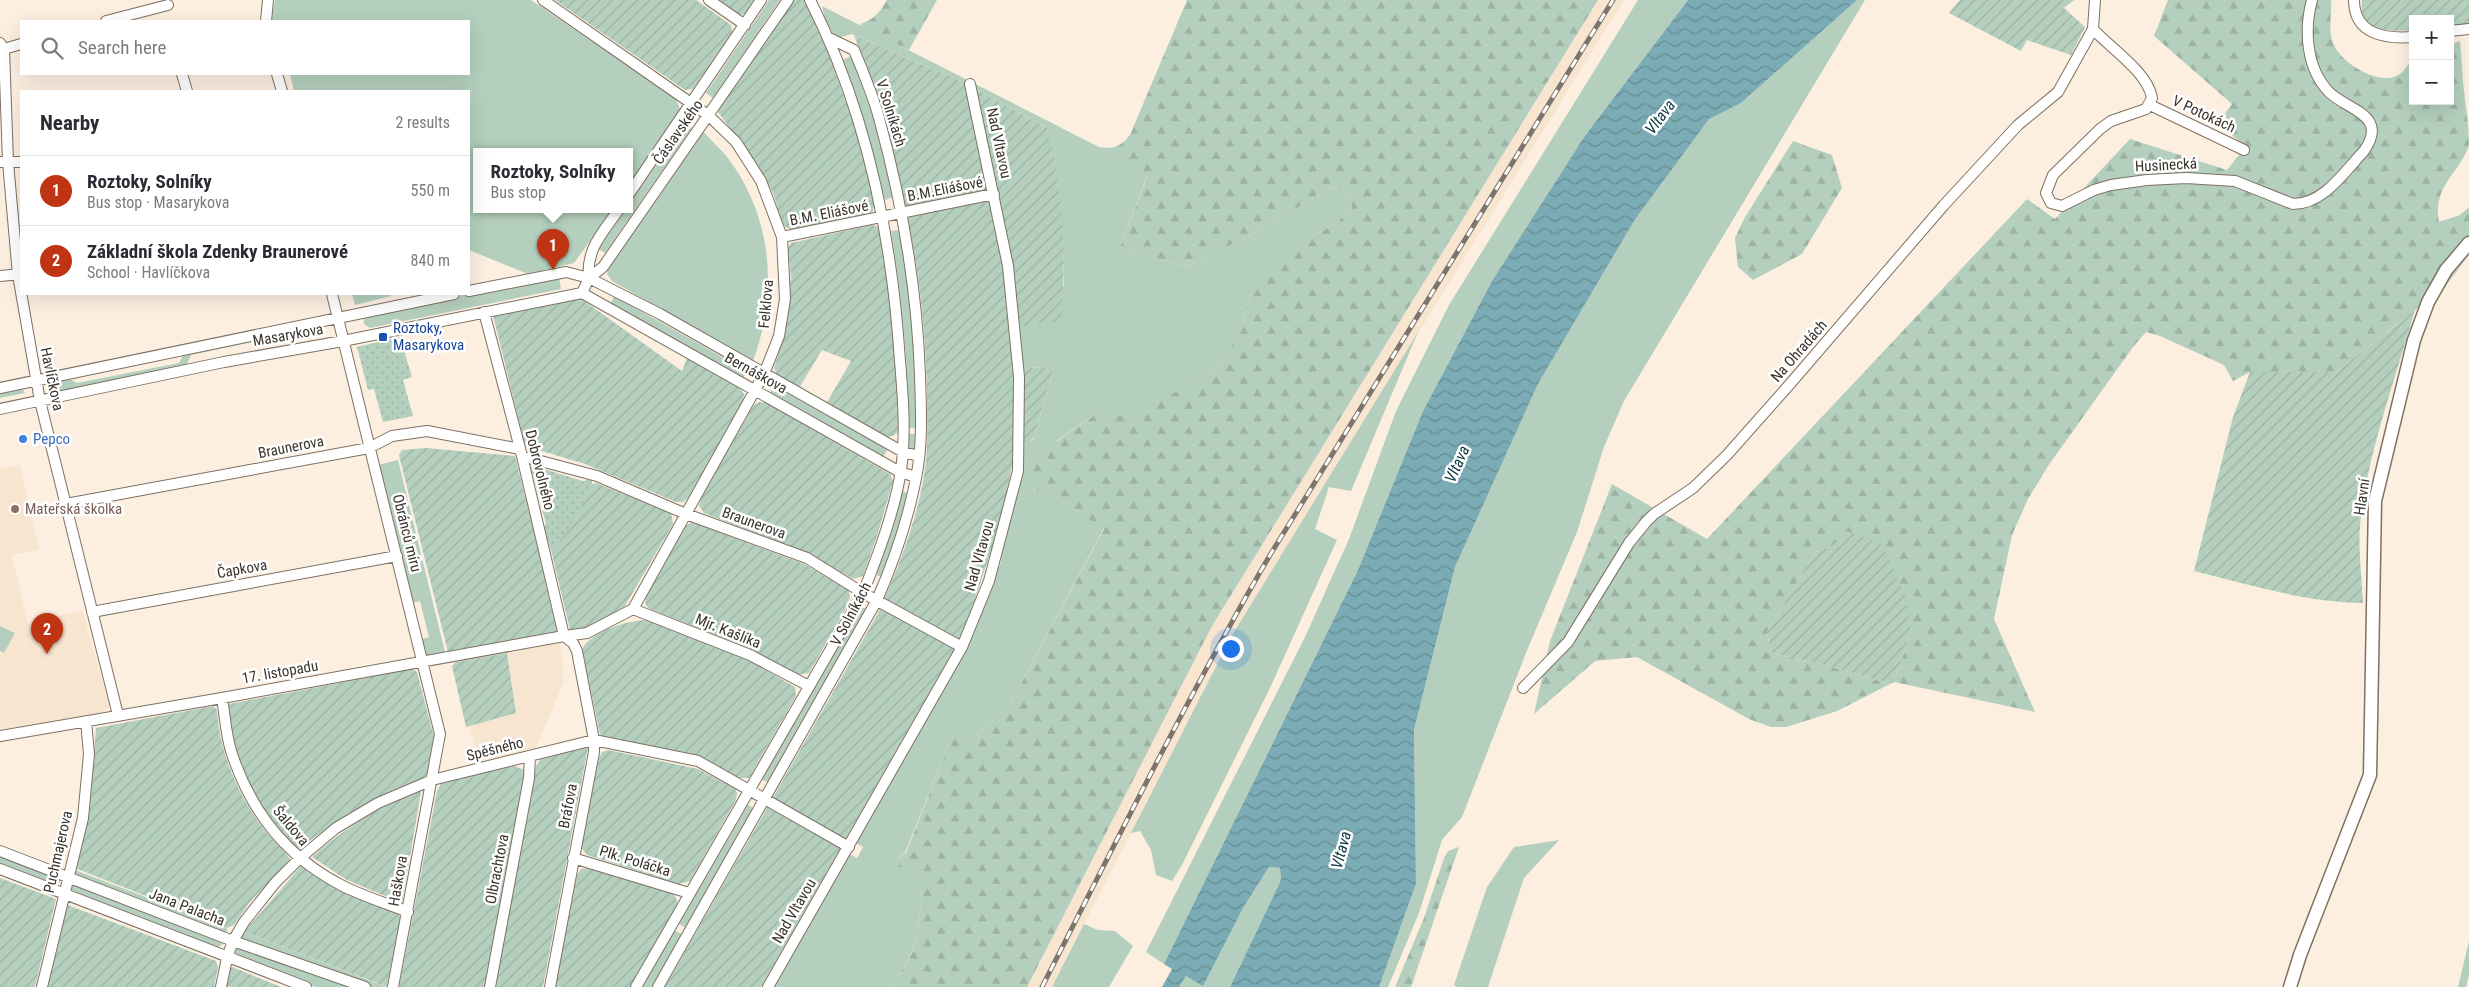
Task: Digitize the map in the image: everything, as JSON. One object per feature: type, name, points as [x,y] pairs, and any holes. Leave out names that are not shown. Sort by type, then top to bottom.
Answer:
[{"type":"street","points":[[266,20],[268,0]]},
{"type":"street","name":"Felklova","points":[[542,0],[708,115],[736,142],[761,181],[782,237],[785,299],[779,336],[764,374],[633,609]]},
{"type":"street","points":[[709,0],[745,25]]},
{"type":"street","name":"Čáslavského","points":[[633,188],[761,0]]},
{"type":"street","name":"Čáslavského","points":[[582,293],[589,278],[603,267],[788,0]]},
{"type":"street","name":"V Solníkách","points":[[636,987],[863,593],[876,560],[900,472],[903,452],[903,396],[899,341],[882,218],[860,122],[829,38],[810,0]]},
{"type":"street","points":[[2095,0],[2093,29],[2147,84],[2152,98],[2150,105]]},
{"type":"street","name":"Husinecká","points":[[2150,105],[2140,112],[2111,121],[2053,175],[2046,193],[2051,203],[2062,206],[2094,190],[2111,185],[2147,180],[2186,178],[2235,181],[2293,204],[2302,204],[2318,199],[2364,151],[2370,142],[2372,133],[2369,120],[2364,114],[2329,92],[2319,78],[2307,41],[2308,14],[2312,0]]},
{"type":"street","points":[[2354,0],[2357,16],[2365,27],[2378,36],[2395,38],[2409,36]]},
{"type":"street","points":[[110,20],[168,5]]},
{"type":"street","name":"Na Ohradách","points":[[1523,688],[1568,642],[1629,543],[1646,522],[1654,514],[1693,488],[1721,460],[1790,384],[1944,205],[2018,125],[2058,92],[2093,29]]},
{"type":"street","points":[[2454,31],[2469,29]]},
{"type":"street","name":"V Solníkách","points":[[658,987],[877,600],[893,564],[916,477],[919,456],[921,405],[919,339],[914,285],[901,213],[879,116],[854,50],[829,38]]},
{"type":"street","points":[[2,46],[20,44]]},
{"type":"street","name":"Havlíčkova","points":[[2,46],[4,162],[19,275]]},
{"type":"street","points":[[182,75],[187,90]]},
{"type":"street","points":[[277,75],[282,90]]},
{"type":"street","name":"Nad Vltavou","points":[[768,987],[962,648],[989,581],[1018,471],[1019,377],[1008,266],[970,84]]},
{"type":"street","name":"V Potokách","points":[[2150,105],[2244,150]]},
{"type":"street","points":[[4,162],[20,162]]},
{"type":"street","name":"B.M.Eliášové","points":[[901,213],[994,194]]},
{"type":"street","name":"Čáslavského","points":[[589,278],[588,264],[590,253],[616,213]]},
{"type":"street","points":[[882,218],[901,213]]},
{"type":"street","name":"B.M. Eliášové","points":[[782,237],[882,218]]},
{"type":"street","name":"Hlavní","points":[[2290,987],[2300,955],[2370,775],[2375,501],[2414,340],[2428,302],[2446,270],[2469,242]]},
{"type":"street","points":[[470,291],[566,272],[589,278]]},
{"type":"street","points":[[0,276],[19,275]]},
{"type":"street","name":"Bernáškova","points":[[589,278],[660,314],[903,452],[919,456]]},
{"type":"street","name":"Bernáškova","points":[[582,293],[900,472],[916,477]]},
{"type":"street","name":"Masarykova","points":[[0,409],[224,362],[343,341],[582,293]]},
{"type":"street","name":"Havlíčkova","points":[[22,295],[40,401],[118,715]]},
{"type":"street","name":"Obránců míru","points":[[332,295],[440,734],[432,780]]},
{"type":"street","name":"Masarykova","points":[[0,388],[449,295]]},
{"type":"street","name":"Dobrovolného","points":[[484,312],[521,453],[564,636]]},
{"type":"street","name":"Braunerova","points":[[66,504],[369,448],[392,436],[427,431],[521,453],[596,476],[686,514],[806,558],[863,593],[962,648]]},
{"type":"street","name":"Čapkova","points":[[92,612],[397,556]]},
{"type":"street","points":[[564,636],[587,634],[633,609]]},
{"type":"street","name":"Mjr. Kašlíka","points":[[633,609],[750,655],[809,686]]},
{"type":"street","name":"17. listopadu","points":[[0,736],[564,636]]},
{"type":"street","name":"Bráfova","points":[[550,987],[594,752],[594,740],[577,651],[573,643],[564,636]]},
{"type":"street","name":"Šaldova","points":[[222,698],[231,753],[247,791],[264,820],[299,859],[341,885],[408,912]]},
{"type":"street","name":"Puchmajerova","points":[[42,987],[83,818],[89,754],[86,722]]},
{"type":"street","name":"Spěšného","points":[[221,987],[227,958],[233,941],[244,922],[299,859],[336,828],[378,803],[432,780],[594,740],[698,762],[849,847]]},
{"type":"street","name":"Olbrachtova","points":[[490,987],[529,778],[530,756]]},
{"type":"street","name":"Haškova","points":[[393,987],[432,780]]},
{"type":"street","name":"Jana Palacha","points":[[0,850],[233,941],[365,987]]},
{"type":"street","name":"Plk. Poláčka","points":[[573,858],[689,893]]},
{"type":"street","points":[[0,869],[306,987]]},
{"type":"shaded area","points":[[1598,0],[1624,0],[1231,637],[1052,987],[1027,987],[1212,626]]},
{"type":"shaded area","points":[[20,465],[39,550],[12,555],[28,624],[82,610],[110,706],[101,713],[0,730],[0,469]]},
{"type":"shaded area","points":[[560,642],[564,681],[536,748],[479,762],[470,726],[516,713],[507,653],[516,649]]},
{"type":"green space","points":[[275,0],[531,0],[676,99],[680,109],[633,178],[633,148],[473,148],[473,213],[610,213],[574,263],[528,274],[470,250],[470,90],[294,90],[290,75],[470,75],[470,20],[271,20]]},
{"type":"green space","points":[[555,0],[696,0],[731,25],[732,32],[693,89],[685,90]]},
{"type":"green space","points":[[716,0],[755,0],[746,14],[738,15]]},
{"type":"green space","points":[[769,0],[780,0],[713,98],[706,93]]},
{"type":"green space","points":[[793,0],[805,0],[829,55],[857,133],[875,203],[873,211],[869,215],[791,230],[783,225],[773,193],[759,167],[718,112],[719,106]]},
{"type":"green space","points":[[887,0],[937,0],[909,50],[865,29],[860,24],[876,15]]},
{"type":"green space","points":[[1187,0],[1598,0],[1212,626],[1027,987],[890,987],[908,961],[914,943],[920,909],[922,879],[910,867],[886,867],[906,853],[954,730],[971,740],[1008,708],[1104,529],[1053,496],[1027,488],[1042,450],[1049,439],[1057,441],[1099,412],[1130,417],[1215,370],[1240,333],[1250,296],[1262,277],[1303,242],[1335,224],[1352,208],[1352,196],[1332,187],[1253,234],[1186,267],[1120,247],[1147,177],[1099,147],[1109,148],[1116,146],[1130,135]]},
{"type":"green space","points":[[1638,0],[1688,0],[1584,137],[1492,281],[1423,411],[1358,570],[1164,964],[1146,952],[1305,637],[1349,539],[1396,411],[1449,305]]},
{"type":"green space","points":[[1857,0],[1865,0],[1624,401],[1604,447],[1577,532],[1528,648],[1462,817],[1442,840],[1419,913],[1388,987],[1379,987],[1416,884],[1414,730],[1455,567],[1538,384],[1634,221],[1709,119],[1741,103]]},
{"type":"green space","points":[[1960,0],[2074,0],[2064,8],[2085,27],[2071,55],[2027,40],[2021,51],[1949,13]]},
{"type":"green space","points":[[2168,0],[2331,0],[2331,33],[2337,51],[2362,72],[2383,78],[2393,77],[2401,73],[2409,64],[2409,105],[2454,105],[2454,43],[2460,41],[2469,145],[2460,164],[2443,189],[2439,199],[2438,210],[2439,222],[2460,215],[2469,207],[2469,255],[2436,299],[2415,310],[2336,372],[2250,372],[2233,381],[2224,365],[2160,336],[2146,332],[2133,347],[2048,466],[2028,499],[2012,535],[1994,619],[2035,712],[1894,682],[1911,632],[1831,547],[1815,552],[1767,632],[1771,653],[1825,665],[1890,684],[1837,711],[1786,727],[1771,727],[1749,719],[1637,657],[1595,661],[1534,714],[1550,641],[1612,484],[1707,539],[2027,199],[2055,219],[2130,139],[2227,170],[2246,146],[2217,124],[2232,104],[2154,36]]},
{"type":"green space","points":[[2362,0],[2469,0],[2469,24],[2454,26],[2454,15],[2409,15],[2409,30],[2386,30],[2370,24],[2362,11]]},
{"type":"green space","points":[[822,6],[1099,147],[1117,160],[1147,176],[1120,247],[1186,267],[1253,234],[1332,187],[1352,196],[1352,208],[1335,224],[1303,242],[1250,296],[1240,333],[1215,370],[1130,418],[1099,412],[1056,441],[1049,439],[1027,488],[1053,496],[1104,528],[1008,708],[971,740],[954,731],[905,853],[887,867],[910,867],[922,879],[917,932],[906,964],[890,987],[771,987],[849,854],[857,858],[863,847],[856,843],[939,698],[938,693],[973,635],[972,631],[995,569],[1000,566],[1023,437],[1032,441],[1034,438],[1054,367],[1023,368],[1018,326],[1064,286],[1062,226],[1047,128],[961,81],[852,34],[838,38],[835,37],[825,19]]},
{"type":"green space","points":[[854,35],[961,81],[1047,128],[1057,176],[1062,224],[1064,272],[1061,321],[1019,326],[1023,368],[1054,367],[1034,438],[1028,442],[1023,438],[1023,453],[1012,466],[1000,524],[964,632],[761,987],[665,987],[877,615],[908,540],[923,481],[927,452],[927,393],[921,300],[915,255],[896,167],[884,123]]},
{"type":"green space","points":[[851,56],[874,119],[893,197],[885,200],[865,123],[842,60]]},
{"type":"green space","points":[[686,123],[692,128],[633,213],[633,198]]},
{"type":"green space","points":[[702,130],[728,158],[743,181],[754,205],[762,231],[767,256],[768,283],[761,335],[753,361],[612,281],[607,274],[609,267]]},
{"type":"green space","points":[[1793,141],[1832,155],[1842,188],[1802,254],[1753,280],[1738,267],[1735,238],[1745,217]]},
{"type":"green space","points":[[623,213],[633,213],[605,253],[598,249]]},
{"type":"green space","points":[[871,225],[877,226],[881,231],[889,281],[897,382],[898,432],[893,436],[884,437],[826,404],[851,361],[822,350],[799,388],[777,375],[774,368],[784,336],[788,308],[791,277],[788,248],[791,243]]},
{"type":"green space","points":[[900,230],[912,329],[916,378],[917,428],[909,428],[904,329],[891,231]]},
{"type":"green space","points":[[559,276],[561,289],[370,328],[364,324],[364,317],[371,313]]},
{"type":"green space","points":[[352,295],[391,295],[391,296],[355,305]]},
{"type":"green space","points":[[614,296],[747,371],[743,378],[611,303]]},
{"type":"green space","points":[[580,298],[682,371],[687,358],[740,388],[744,394],[743,401],[688,498],[683,502],[676,502],[585,464],[525,446],[493,315]]},
{"type":"green space","points":[[2415,310],[2375,445],[2363,500],[2359,545],[2363,603],[2320,600],[2194,571],[2233,417],[2250,372],[2336,372]]},
{"type":"green space","points":[[307,329],[306,339],[301,340],[299,332],[191,355],[186,366],[56,393],[53,379],[66,377],[77,383],[179,363],[185,352]]},
{"type":"green space","points":[[1418,332],[1351,491],[1329,487],[1315,529],[1337,540],[1270,688],[1182,865],[1172,881],[1156,875],[1151,850],[1140,831],[1131,833],[1231,637]]},
{"type":"green space","points":[[400,337],[412,377],[403,380],[413,416],[383,422],[374,389],[368,390],[357,347]]},
{"type":"green space","points":[[774,385],[888,449],[883,457],[770,393]]},
{"type":"green space","points":[[21,387],[25,393],[0,398],[0,392]]},
{"type":"green space","points":[[759,402],[766,403],[890,474],[893,481],[863,576],[853,579],[808,554],[704,513],[699,506],[701,497],[754,405]]},
{"type":"green space","points":[[909,434],[917,434],[917,451],[908,448]]},
{"type":"green space","points":[[426,448],[515,456],[559,632],[448,652],[399,455],[402,450]]},
{"type":"green space","points":[[398,460],[445,652],[426,657],[422,639],[429,637],[420,601],[412,603],[378,465]]},
{"type":"green space","points":[[536,464],[537,467],[583,481],[592,479],[591,488],[583,507],[570,527],[551,550],[543,527],[546,524],[533,474],[529,468]]},
{"type":"green space","points":[[596,483],[671,513],[673,524],[625,606],[587,629],[570,630],[551,550],[564,535],[574,519],[592,484]]},
{"type":"green space","points":[[902,491],[910,494],[883,578],[875,574],[892,528]]},
{"type":"green space","points":[[692,522],[804,564],[848,590],[850,595],[849,603],[809,673],[797,675],[750,649],[646,606],[645,598],[686,526]]},
{"type":"green space","points":[[1846,531],[1882,544],[1906,598],[1911,632],[1894,682],[1890,684],[1825,665],[1771,653],[1767,632],[1815,552],[1831,547]]},
{"type":"green space","points":[[860,606],[867,610],[769,783],[761,779]]},
{"type":"green space","points":[[647,620],[745,658],[795,687],[796,696],[749,778],[739,778],[703,757],[605,738],[600,734],[582,649],[602,632],[621,624]]},
{"type":"green space","points":[[0,626],[15,633],[4,653],[0,651]]},
{"type":"green space","points":[[507,653],[516,713],[466,727],[452,666],[456,662]]},
{"type":"green space","points":[[413,669],[417,672],[434,737],[426,777],[400,787],[349,813],[298,849],[271,818],[249,783],[234,745],[230,725],[229,704]]},
{"type":"green space","points":[[213,706],[217,710],[222,743],[227,759],[240,791],[257,820],[290,859],[250,902],[234,925],[227,928],[75,868],[89,811],[96,728]]},
{"type":"green space","points":[[588,747],[543,987],[495,987],[536,766],[541,759]]},
{"type":"green space","points":[[608,750],[698,769],[735,789],[737,793],[736,800],[690,881],[679,884],[587,855],[581,847],[599,758],[602,752]]},
{"type":"green space","points":[[512,765],[524,770],[527,777],[487,987],[399,987],[437,791],[442,782]]},
{"type":"green space","points":[[422,786],[402,903],[347,880],[312,857],[338,836],[365,818]]},
{"type":"green space","points":[[748,805],[755,809],[686,928],[679,924]]},
{"type":"green space","points":[[1559,840],[1524,878],[1488,987],[1457,987],[1454,985],[1487,887],[1514,847]]},
{"type":"green space","points":[[1459,847],[1411,987],[1395,987],[1424,918],[1444,858],[1448,851]]},
{"type":"green space","points":[[0,853],[61,880],[57,886],[0,867]]},
{"type":"green space","points":[[301,866],[338,889],[401,916],[387,987],[244,932]]},
{"type":"green space","points":[[1269,867],[1280,868],[1281,880],[1230,987],[1179,987],[1186,976],[1203,985],[1243,908]]},
{"type":"green space","points":[[587,868],[674,894],[678,903],[630,987],[555,987],[577,875],[581,869]]},
{"type":"green space","points":[[75,870],[227,928],[225,942],[217,948],[73,892],[71,887]]},
{"type":"green space","points":[[0,878],[56,899],[35,987],[0,987]]},
{"type":"green space","points":[[65,904],[216,961],[218,967],[214,987],[46,987]]},
{"type":"green space","points":[[1084,924],[1098,930],[1115,931],[1133,946],[1109,987],[1052,987]]},
{"type":"green space","points":[[674,930],[682,934],[652,987],[642,987]]},
{"type":"green space","points":[[244,932],[386,987],[315,987],[237,957],[233,951]]},
{"type":"green space","points":[[2469,941],[2469,975],[2466,987],[2458,987]]},
{"type":"green space","points":[[232,967],[281,987],[225,987],[228,970]]},
{"type":"water","name":"Vltava","points":[[1688,0],[1857,0],[1741,103],[1709,119],[1634,221],[1538,384],[1455,567],[1414,730],[1416,884],[1379,987],[1230,987],[1281,880],[1280,868],[1269,867],[1243,908],[1203,986],[1186,976],[1179,987],[1162,987],[1172,969],[1164,964],[1358,570],[1423,411],[1492,281],[1584,137]]},
{"type":"railway","points":[[1042,987],[1181,715],[1270,555],[1613,0]]},
{"type":"place","name":"Roztoky, Solníky","points":[[553,270]]},
{"type":"place","name":"Roztoky, Masarykova","points":[[383,337]]},
{"type":"place","name":"Pepco","points":[[23,439]]},
{"type":"place","name":"Mateřská školka","points":[[15,509]]},
{"type":"place","name":"Základní škola Zdenky Braunerové","points":[[47,654]]}]
